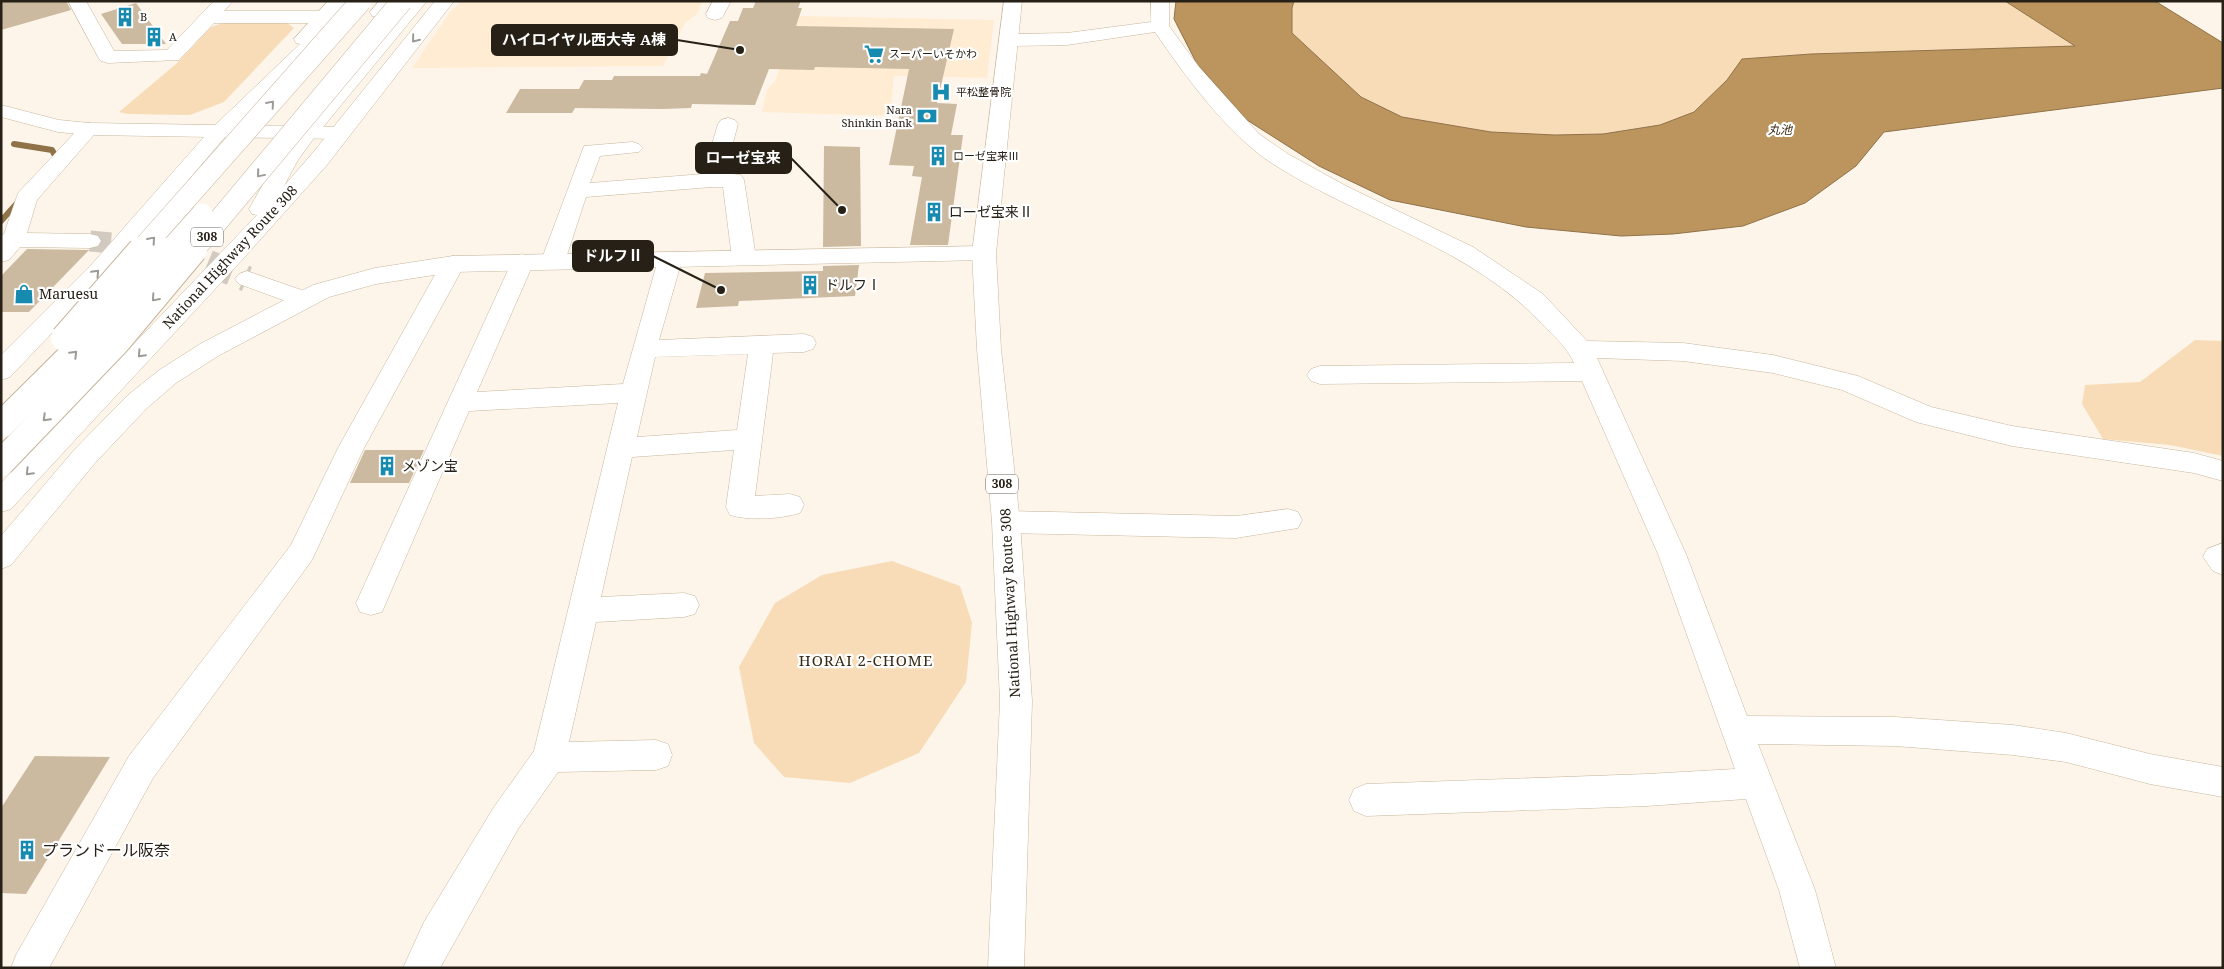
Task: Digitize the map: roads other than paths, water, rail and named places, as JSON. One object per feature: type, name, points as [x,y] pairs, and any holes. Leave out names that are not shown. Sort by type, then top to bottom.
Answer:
[{"type":"main road","points":[[77,1],[108,57],[172,56],[224,1]]},
{"type":"main road","points":[[1,371],[100,269],[218,132],[338,1]]},
{"type":"main road","name":"National Highway Route 308","points":[[1,463],[123,335],[346,71],[402,1]]},
{"type":"main road","points":[[234,255],[288,160],[307,134],[418,1]]},
{"type":"main road","name":"National Highway Route 308","points":[[1,501],[234,255],[341,133],[445,1]]},
{"type":"main road","name":"National Highway Route 308","points":[[1006,968],[1016,702],[1006,522],[989,349],[984,253],[1013,1]]},
{"type":"main road","points":[[218,132],[331,25],[373,4]]},
{"type":"main road","points":[[1,405],[373,4]]},
{"type":"main road","name":"308","points":[[1,425],[128,298],[373,4]]},
{"type":"main road","points":[[1009,40],[1066,39],[1160,13],[1192,71],[1252,138],[1280,159],[1340,192],[1465,252],[1535,300],[1585,360],[1672,554],[1797,890],[1818,968]]},
{"type":"main road","points":[[209,17],[323,17]]},
{"type":"main road","points":[[1,112],[58,126],[89,129],[307,134],[341,133]]},
{"type":"main road","points":[[712,180],[728,124]]},
{"type":"main road","points":[[89,129],[26,198],[6,246],[90,241]]},
{"type":"main road","points":[[553,261],[592,150],[632,148]]},
{"type":"main road","points":[[578,191],[733,180],[744,258]]},
{"type":"main road","points":[[1,557],[85,456],[137,402],[167,377],[208,350],[302,299],[340,284],[412,269],[452,264],[984,253]]},
{"type":"main road","points":[[422,968],[437,935],[506,818],[549,757],[623,448],[644,349],[670,260]]},
{"type":"main road","points":[[371,603],[522,262]]},
{"type":"main road","points":[[28,968],[141,767],[302,552],[351,448],[452,264]]},
{"type":"main road","points":[[247,279],[302,299]]},
{"type":"main road","points":[[644,349],[804,343]]},
{"type":"main road","points":[[762,345],[740,507],[790,505]]},
{"type":"main road","points":[[1320,375],[1585,360],[1683,352],[1773,364],[1848,382],[1925,415],[2012,436],[2194,463],[2223,471]]},
{"type":"main road","points":[[460,402],[634,393]]},
{"type":"main road","points":[[623,448],[749,439]]},
{"type":"main road","points":[[1006,522],[1236,526],[1288,520]]},
{"type":"main road","points":[[2223,555],[2217,556],[2223,563]]},
{"type":"main road","points":[[583,610],[684,605]]},
{"type":"main road","points":[[1738,730],[1886,730],[2011,740],[2055,745],[2149,769],[2223,782]]},
{"type":"main road","points":[[549,757],[656,755]]},
{"type":"main road","points":[[1366,800],[1648,790],[1757,783]]},
{"type":"water","name":"丸池","points":[[1176,1],[1294,1],[1292,8],[1292,33],[1361,97],[1402,117],[1491,132],[1555,135],[1603,134],[1660,125],[1694,112],[1727,80],[1742,59],[1811,54],[2075,46],[2005,1],[2155,1],[2223,43],[2223,88],[1884,132],[1856,166],[1805,203],[1743,226],[1673,234],[1621,236],[1526,227],[1390,200],[1319,166],[1247,120],[1197,64],[1174,19]]},
{"type":"waterway","points":[[14,144],[52,150],[57,159],[53,163]]},
{"type":"waterway","points":[[1,221],[19,201]]},
{"type":"tunnel","points":[[90,241],[172,250]]},
{"type":"tunnel","points":[[172,250],[176,251]]},
{"type":"tunnel","points":[[172,250],[247,279]]},
{"type":"place","name":"B","points":[[125,17]]},
{"type":"place","name":"A","points":[[154,37]]},
{"type":"place","name":"ハイロイヤル西大寺 A棟","points":[[740,50]]},
{"type":"place","name":"スーパーいそかわ","points":[[874,54]]},
{"type":"place","name":"平松整骨院","points":[[941,92]]},
{"type":"place","name":"Nara Shinkin Bank","points":[[927,116]]},
{"type":"place","name":"ローゼ宝来Ⅲ","points":[[938,156]]},
{"type":"place","name":"ローゼ宝来","points":[[842,210]]},
{"type":"place","name":"ローゼ宝来Ⅱ","points":[[934,212]]},
{"type":"place","name":"ドルフⅠ","points":[[810,285]]},
{"type":"place","name":"ドルフⅡ","points":[[721,290]]},
{"type":"place","name":"Maruesu","points":[[24,294]]},
{"type":"place","name":"メゾン宝","points":[[387,466]]},
{"type":"place","name":"プランドール阪奈","points":[[27,850]]},
{"type":"district","name":"HORAI 2-CHOME","points":[[866,661]]}]
